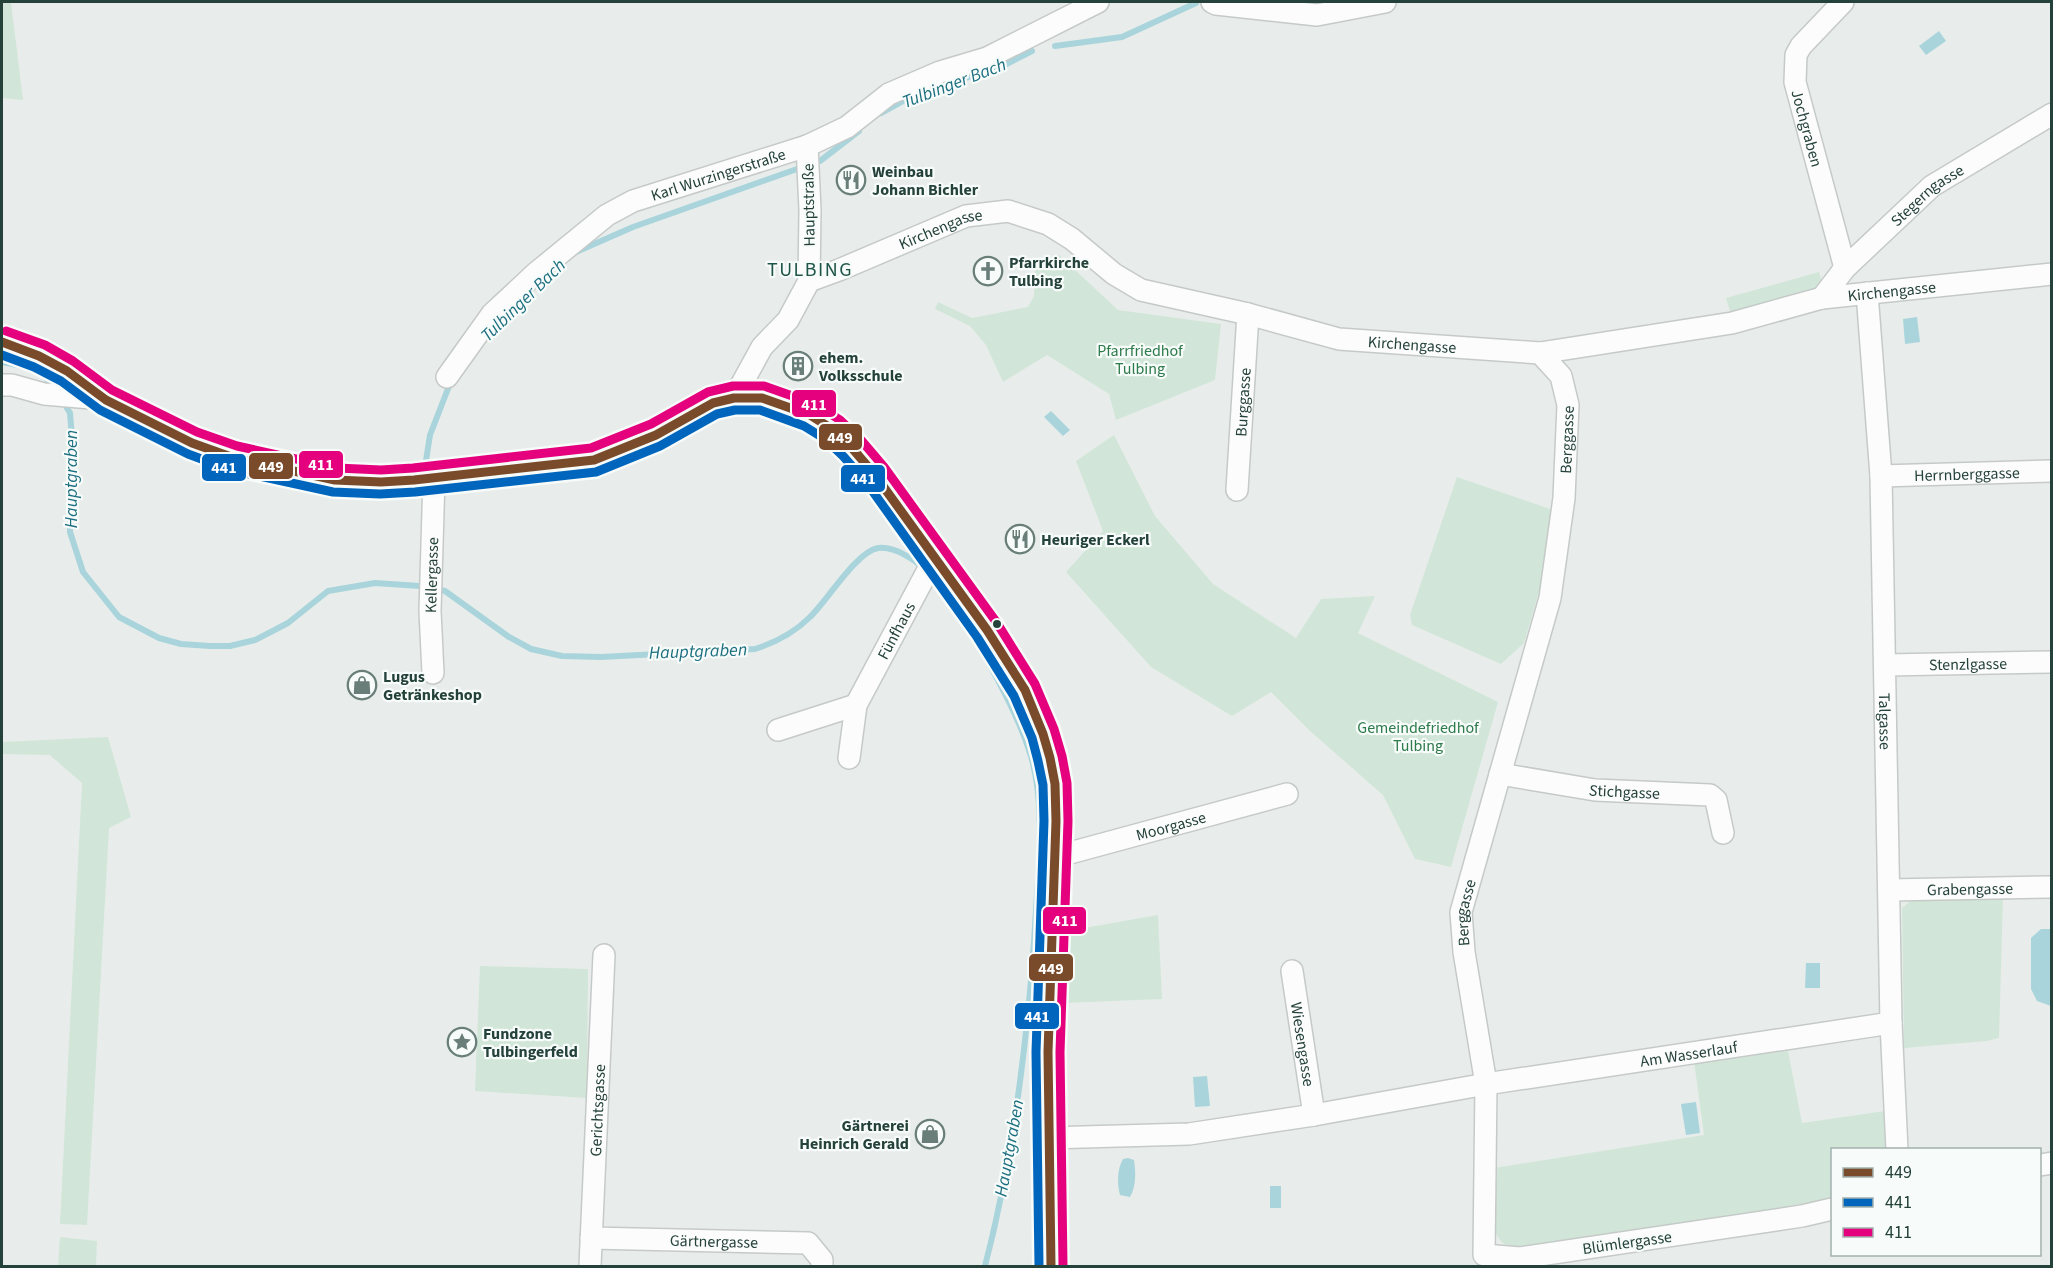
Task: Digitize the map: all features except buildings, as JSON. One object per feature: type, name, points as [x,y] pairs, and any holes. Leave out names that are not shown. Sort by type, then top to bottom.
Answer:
[{"type":"street","name":"Karl Wurzingerstraße","points":[[447,377],[492,314],[536,273],[607,215],[633,201],[807,146],[847,127],[889,94],[940,72],[987,57],[1098,2]]},
{"type":"street","points":[[1212,2],[1317,15],[1385,2]]},
{"type":"street","name":"Jochgraben","points":[[1843,2],[1801,46],[1796,55],[1795,82],[1845,268]]},
{"type":"street","name":"Stegerngasse","points":[[1822,298],[1845,268],[1932,186],[2052,114]]},
{"type":"street","name":"Hauptstraße","points":[[734,398],[762,347],[788,320],[809,281],[810,210],[807,146]]},
{"type":"street","name":"Kirchengasse","points":[[809,281],[966,216],[1008,211],[1048,224],[1072,239],[1114,274],[1141,290],[1248,314],[1339,339],[1540,353],[1732,323],[1822,298],[2052,274]]},
{"type":"street","name":"Talgasse","points":[[1867,293],[1881,476],[1891,1023],[1897,1148]]},
{"type":"street","name":"Burggasse","points":[[1237,490],[1248,314]]},
{"type":"street","points":[[2,342],[39,356],[67,371],[106,400],[192,443],[234,458],[335,480],[381,482],[434,478],[594,460],[656,435],[713,403],[734,398],[762,398],[786,405],[832,429],[852,448],[875,476],[987,630],[1025,690],[1050,758],[1055,784],[1056,821],[1048,1052],[1051,1266]]},
{"type":"street","name":"Berggasse","points":[[1486,1084],[1464,952],[1461,912],[1550,598],[1564,498],[1568,405],[1561,376],[1540,353]]},
{"type":"street","points":[[2,385],[12,385],[44,393],[106,400]]},
{"type":"street","name":"Herrnberggasse","points":[[1881,476],[2052,471]]},
{"type":"street","name":"Kellergasse","points":[[433,673],[430,578],[434,478]]},
{"type":"street","name":"Fünfhaus","points":[[849,758],[856,705],[935,558]]},
{"type":"street","name":"Stenzlgasse","points":[[1886,665],[2052,662]]},
{"type":"street","points":[[778,730],[856,705]]},
{"type":"street","name":"Stichgasse","points":[[1500,774],[1595,790],[1710,795],[1716,800],[1723,833]]},
{"type":"street","name":"Moorgasse","points":[[1055,857],[1287,794]]},
{"type":"street","name":"Grabengasse","points":[[1889,890],[2052,887]]},
{"type":"street","name":"Gerichtsgasse","points":[[590,1266],[604,955]]},
{"type":"street","name":"Wiesengasse","points":[[1292,971],[1314,1115]]},
{"type":"street","name":"Am Wasserlauf","points":[[1486,1084],[1891,1023]]},
{"type":"street","points":[[1048,1138],[1189,1134],[1314,1115],[1486,1084]]},
{"type":"street","name":"Blümlergasse","points":[[1486,1084],[1484,1261],[1520,1258],[1802,1216],[1831,1209]]},
{"type":"street","name":"Gärtnergasse","points":[[591,1238],[808,1244],[822,1260],[822,1266]]},
{"type":"green space","points":[[2,2],[11,2],[23,100],[2,98]]},
{"type":"green space","name":"Pfarrfriedhof Tulbing","points":[[1059,255],[1118,310],[1221,324],[1215,380],[1116,420],[1109,394],[1047,355],[1003,382],[986,345],[970,326],[935,309],[938,302],[972,318],[1028,307],[1034,296],[1035,269]]},
{"type":"green space","points":[[1819,272],[1822,282],[1801,299],[1732,318],[1726,298]]},
{"type":"green space","name":"Gemeindefriedhof Tulbing","points":[[1114,435],[1155,516],[1213,584],[1296,638],[1321,599],[1375,596],[1358,633],[1498,702],[1451,867],[1415,859],[1383,795],[1310,731],[1271,692],[1232,716],[1151,667],[1066,572],[1103,531],[1076,461]]},
{"type":"green space","points":[[1457,477],[1553,510],[1542,581],[1524,643],[1501,664],[1412,625],[1410,615]]},
{"type":"green space","points":[[108,737],[131,817],[109,828],[87,1225],[60,1224],[82,783],[50,755],[2,754],[2,742]]},
{"type":"green space","points":[[2003,897],[1999,1038],[1904,1048],[1902,908],[1912,900]]},
{"type":"green space","points":[[1158,915],[1162,999],[1064,1003],[1067,931]]},
{"type":"green space","points":[[480,966],[588,969],[587,1098],[475,1091]]},
{"type":"green space","points":[[1788,1051],[1802,1123],[1885,1111],[1885,1148],[1831,1148],[1831,1203],[1528,1250],[1509,1247],[1501,1241],[1496,1232],[1491,1211],[1494,1168],[1704,1135],[1694,1061]]},
{"type":"green space","points":[[60,1237],[97,1241],[96,1266],[58,1266]]},
{"type":"water","points":[[1939,31],[1946,41],[1926,55],[1919,46]]},
{"type":"water","points":[[1917,317],[1920,342],[1905,344],[1903,319]]},
{"type":"water","points":[[1051,411],[1070,430],[1063,436],[1044,417]]},
{"type":"water","points":[[2041,929],[2051,929],[2051,1006],[2037,1001],[2031,989],[2031,938]]},
{"type":"water","points":[[1806,963],[1820,963],[1820,988],[1805,988]]},
{"type":"water","points":[[1207,1076],[1210,1106],[1195,1107],[1193,1077]]},
{"type":"water","points":[[1696,1102],[1700,1133],[1686,1135],[1681,1104]]},
{"type":"water","points":[[1123,1159],[1134,1160],[1135,1169],[1130,1197],[1120,1195],[1118,1181],[1121,1163]]},
{"type":"water","points":[[1270,1186],[1281,1186],[1281,1208],[1270,1208]]},
{"type":"waterway","name":"Tulbinger Bach","points":[[1313,2],[1324,2]]},
{"type":"waterway","name":"Tulbinger Bach","points":[[1055,46],[1122,37],[1196,3]]},
{"type":"waterway","name":"Tulbinger Bach","points":[[881,113],[921,91],[999,68],[1032,51]]},
{"type":"waterway","name":"Tulbinger Bach","points":[[820,161],[859,131]]},
{"type":"waterway","name":"Tulbinger Bach","points":[[576,252],[633,227],[797,169]]},
{"type":"waterway","name":"Hauptgraben","points":[[2,362],[38,372],[55,389]]},
{"type":"waterway","name":"Tulbinger Bach","points":[[425,467],[430,435],[451,381]]},
{"type":"waterway","name":"Hauptgraben","points":[[62,400],[70,413],[73,451],[70,532],[83,572],[119,617],[159,638],[181,644],[230,646],[255,640],[288,623],[328,591],[375,583],[420,586],[445,591],[509,637],[531,649],[562,656],[601,657],[755,649],[785,636],[804,623],[851,567],[869,551],[878,548],[896,551],[913,559],[923,569]]},
{"type":"waterway","name":"Hauptgraben","points":[[979,645],[1001,685],[1026,741],[1035,774],[1040,813],[1033,955],[1025,1045],[1005,1178],[985,1266]]},
{"type":"transit line","name":"411","points":[[6,331],[45,345],[73,361],[112,390],[197,432],[237,446],[337,468],[381,470],[413,468],[591,448],[651,424],[708,392],[733,386],[764,386],[815,404],[840,420],[884,467],[997,623],[1035,684],[1054,729],[1062,756],[1067,783],[1068,821],[1060,1052],[1063,1266]]},
{"type":"transit line","name":"449","points":[[2,342],[39,356],[67,371],[106,400],[192,443],[234,458],[335,480],[381,482],[414,480],[594,460],[656,435],[713,403],[734,398],[762,398],[810,415],[832,429],[875,475],[987,630],[1025,690],[1050,758],[1055,784],[1056,821],[1048,1052],[1051,1266]]},
{"type":"transit line","name":"441","points":[[2,355],[34,367],[61,381],[100,410],[188,454],[231,470],[333,492],[380,494],[415,492],[596,472],[660,446],[717,414],[735,410],[760,410],[804,426],[825,439],[866,482],[977,637],[1014,696],[1032,738],[1038,761],[1043,785],[1044,821],[1036,1052],[1039,1266]]},
{"type":"place","name":"Weinbau Johann Bichler","points":[[851,180]]},
{"type":"place","name":"Pfarrkirche Tulbing","points":[[988,271]]},
{"type":"place","name":"ehem. Volksschule","points":[[798,366]]},
{"type":"place","name":"Heuriger Eckerl","points":[[1020,539]]},
{"type":"place","name":"Lugus Getränkeshop","points":[[362,685]]},
{"type":"place","name":"Fundzone Tulbingerfeld","points":[[462,1042]]},
{"type":"place","name":"Gärtnerei Heinrich Gerald","points":[[930,1134]]},
{"type":"district","name":"TULBING","points":[[810,269]]}]
